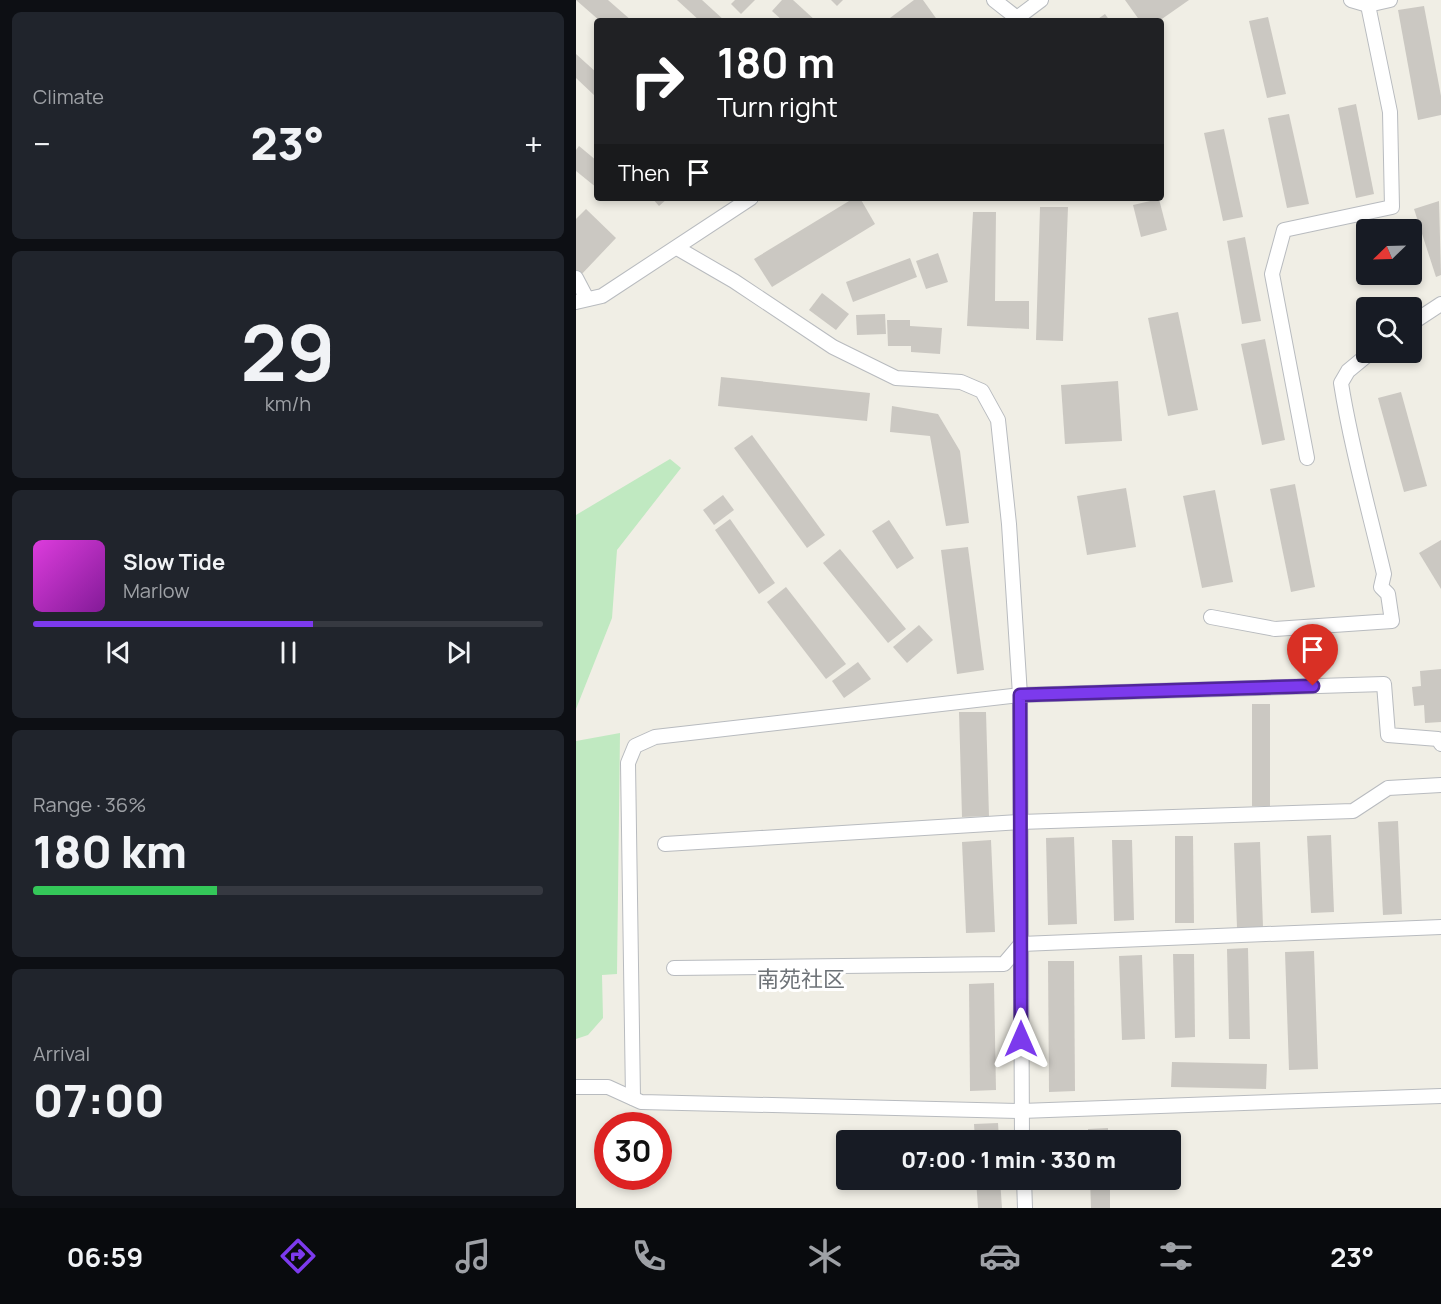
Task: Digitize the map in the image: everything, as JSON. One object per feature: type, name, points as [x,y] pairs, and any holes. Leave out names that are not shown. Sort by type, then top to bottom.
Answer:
[{"type":"street","points":[[994,0],[1013,18]]},
{"type":"street","points":[[1018,18],[1041,0]]},
{"type":"street","points":[[1351,0],[1368,5],[1390,0]]},
{"type":"street","points":[[1307,458],[1272,274],[1284,230],[1392,207],[1390,112],[1368,5]]},
{"type":"street","points":[[576,278],[582,301],[602,296],[747,201]]},
{"type":"street","points":[[677,248],[734,280],[833,347],[896,378],[961,382],[982,391],[998,420],[1009,524],[1020,695],[1022,1130]]},
{"type":"street","points":[[1422,316],[1441,304]]},
{"type":"street","points":[[1211,617],[1275,629],[1392,621],[1388,594],[1381,587],[1384,574],[1358,460],[1349,432],[1341,383],[1348,371],[1358,363]]},
{"type":"street","points":[[633,1098],[628,763],[635,746],[655,737],[1020,695],[1384,684],[1388,735],[1438,739],[1441,744]]},
{"type":"street","points":[[665,844],[1020,822],[1353,811],[1388,788],[1441,785]]},
{"type":"street","points":[[674,968],[1004,964],[1021,944],[1441,927]]},
{"type":"street","points":[[576,1087],[608,1087],[641,1102],[1021,1111],[1441,1095]]},
{"type":"street","points":[[1024,1190],[1025,1208]]},
{"type":"green space","points":[[670,459],[681,468],[617,550],[612,618],[576,709],[576,515]]},
{"type":"green space","points":[[620,733],[617,974],[602,975],[603,1018],[588,1035],[576,1039],[576,741]]},
{"type":"building","points":[[576,0],[608,0],[629,18],[597,18]]},
{"type":"building","points":[[677,0],[702,0],[722,18],[697,18]]},
{"type":"building","points":[[735,0],[755,0],[741,14],[731,4]]},
{"type":"building","points":[[782,0],[793,0],[813,18],[780,18],[772,11]]},
{"type":"building","points":[[831,0],[843,0],[837,6]]},
{"type":"building","points":[[914,0],[923,0],[936,18],[890,18]]},
{"type":"building","points":[[1125,0],[1189,0],[1163,18],[1138,18]]},
{"type":"building","points":[[1424,6],[1441,96],[1441,115],[1418,120],[1398,10]]},
{"type":"building","points":[[1268,17],[1286,94],[1267,98],[1249,21]]},
{"type":"building","points":[[576,54],[594,70],[594,95],[576,78]]},
{"type":"building","points":[[1356,104],[1374,194],[1356,198],[1338,108]]},
{"type":"building","points":[[1289,114],[1309,204],[1287,208],[1268,118]]},
{"type":"building","points":[[1224,129],[1243,217],[1223,221],[1204,133]]},
{"type":"building","points":[[579,146],[594,158],[594,186],[576,171],[576,150]]},
{"type":"building","points":[[655,201],[665,201],[659,206]]},
{"type":"building","points":[[849,201],[862,201],[875,224],[772,287],[754,259]]},
{"type":"building","points":[[1160,201],[1167,230],[1141,237],[1133,205]]},
{"type":"building","points":[[1439,201],[1441,275],[1436,277],[1422,234],[1422,219],[1417,219],[1414,209]]},
{"type":"building","points":[[1040,207],[1068,207],[1063,341],[1036,340]]},
{"type":"building","points":[[586,209],[616,238],[579,277],[576,274],[576,219]]},
{"type":"building","points":[[973,212],[996,212],[995,301],[1029,301],[1029,329],[967,326]]},
{"type":"building","points":[[1245,237],[1261,321],[1242,324],[1227,241]]},
{"type":"building","points":[[938,253],[948,282],[926,289],[916,261]]},
{"type":"building","points":[[910,258],[917,277],[853,302],[846,282]]},
{"type":"building","points":[[822,293],[849,314],[836,330],[809,310]]},
{"type":"building","points":[[1178,312],[1198,410],[1168,416],[1148,318]]},
{"type":"building","points":[[885,314],[886,334],[857,335],[856,315]]},
{"type":"building","points":[[887,320],[910,320],[910,326],[942,328],[940,354],[911,352],[911,346],[888,346]]},
{"type":"building","points":[[1265,339],[1285,440],[1262,445],[1241,344]]},
{"type":"building","points":[[721,377],[870,393],[867,421],[718,406]]},
{"type":"building","points":[[1118,381],[1122,441],[1065,444],[1061,385]]},
{"type":"building","points":[[1401,392],[1427,486],[1404,492],[1378,398]]},
{"type":"building","points":[[892,406],[938,414],[960,451],[969,523],[946,526],[930,436],[890,432]]},
{"type":"building","points":[[752,435],[825,535],[807,548],[734,448]]},
{"type":"building","points":[[1295,484],[1315,587],[1291,592],[1270,489]]},
{"type":"building","points":[[1126,488],[1136,547],[1087,555],[1077,496]]},
{"type":"building","points":[[1215,490],[1233,582],[1202,588],[1183,496]]},
{"type":"building","points":[[723,495],[734,510],[714,525],[703,510]]},
{"type":"building","points":[[730,519],[775,583],[759,594],[715,530]]},
{"type":"building","points":[[889,520],[914,558],[897,569],[872,531]]},
{"type":"building","points":[[1441,540],[1441,589],[1419,553]]},
{"type":"building","points":[[968,547],[984,670],[957,674],[941,550]]},
{"type":"building","points":[[840,549],[906,629],[888,643],[823,563]]},
{"type":"building","points":[[786,587],[846,664],[826,679],[767,602]]},
{"type":"building","points":[[919,625],[933,640],[907,663],[893,647]]},
{"type":"building","points":[[858,662],[871,679],[844,698],[832,681]]},
{"type":"building","points":[[1441,669],[1441,722],[1425,723],[1424,705],[1414,706],[1412,687],[1421,686],[1420,671]]},
{"type":"building","points":[[1252,704],[1270,704],[1270,806],[1252,806]]},
{"type":"building","points":[[959,712],[986,712],[989,816],[962,817]]},
{"type":"building","points":[[1398,821],[1402,914],[1383,915],[1378,822]]},
{"type":"building","points":[[1331,835],[1334,912],[1311,913],[1307,836]]},
{"type":"building","points":[[1175,836],[1193,836],[1194,923],[1175,923]]},
{"type":"building","points":[[1074,837],[1077,924],[1048,925],[1046,838]]},
{"type":"building","points":[[991,840],[995,932],[966,933],[962,842]]},
{"type":"building","points":[[1112,840],[1132,840],[1134,920],[1114,921]]},
{"type":"building","points":[[1260,842],[1263,927],[1237,928],[1234,843]]},
{"type":"building","points":[[1248,948],[1250,1039],[1229,1039],[1227,949]]},
{"type":"building","points":[[1314,951],[1318,1069],[1289,1070],[1285,952]]},
{"type":"building","points":[[1173,954],[1194,954],[1195,1037],[1175,1038]]},
{"type":"building","points":[[1142,955],[1145,1039],[1122,1040],[1119,956]]},
{"type":"building","points":[[1048,961],[1074,961],[1075,1091],[1049,1092]]},
{"type":"building","points":[[994,983],[996,1090],[970,1091],[969,984]]},
{"type":"building","points":[[1172,1062],[1267,1064],[1266,1089],[1171,1087]]},
{"type":"building","points":[[998,1123],[998,1130],[974,1130],[974,1124]]},
{"type":"building","points":[[1108,1128],[1108,1130],[1088,1130]]},
{"type":"building","points":[[977,1190],[1001,1190],[1002,1208],[978,1208]]},
{"type":"building","points":[[1090,1190],[1110,1190],[1110,1208],[1091,1208]]},
{"type":"district","name":"南苑社区","points":[[801,979]]},
{"type":"route","points":[[1021,1039],[1020,695],[1313,686]]}]
